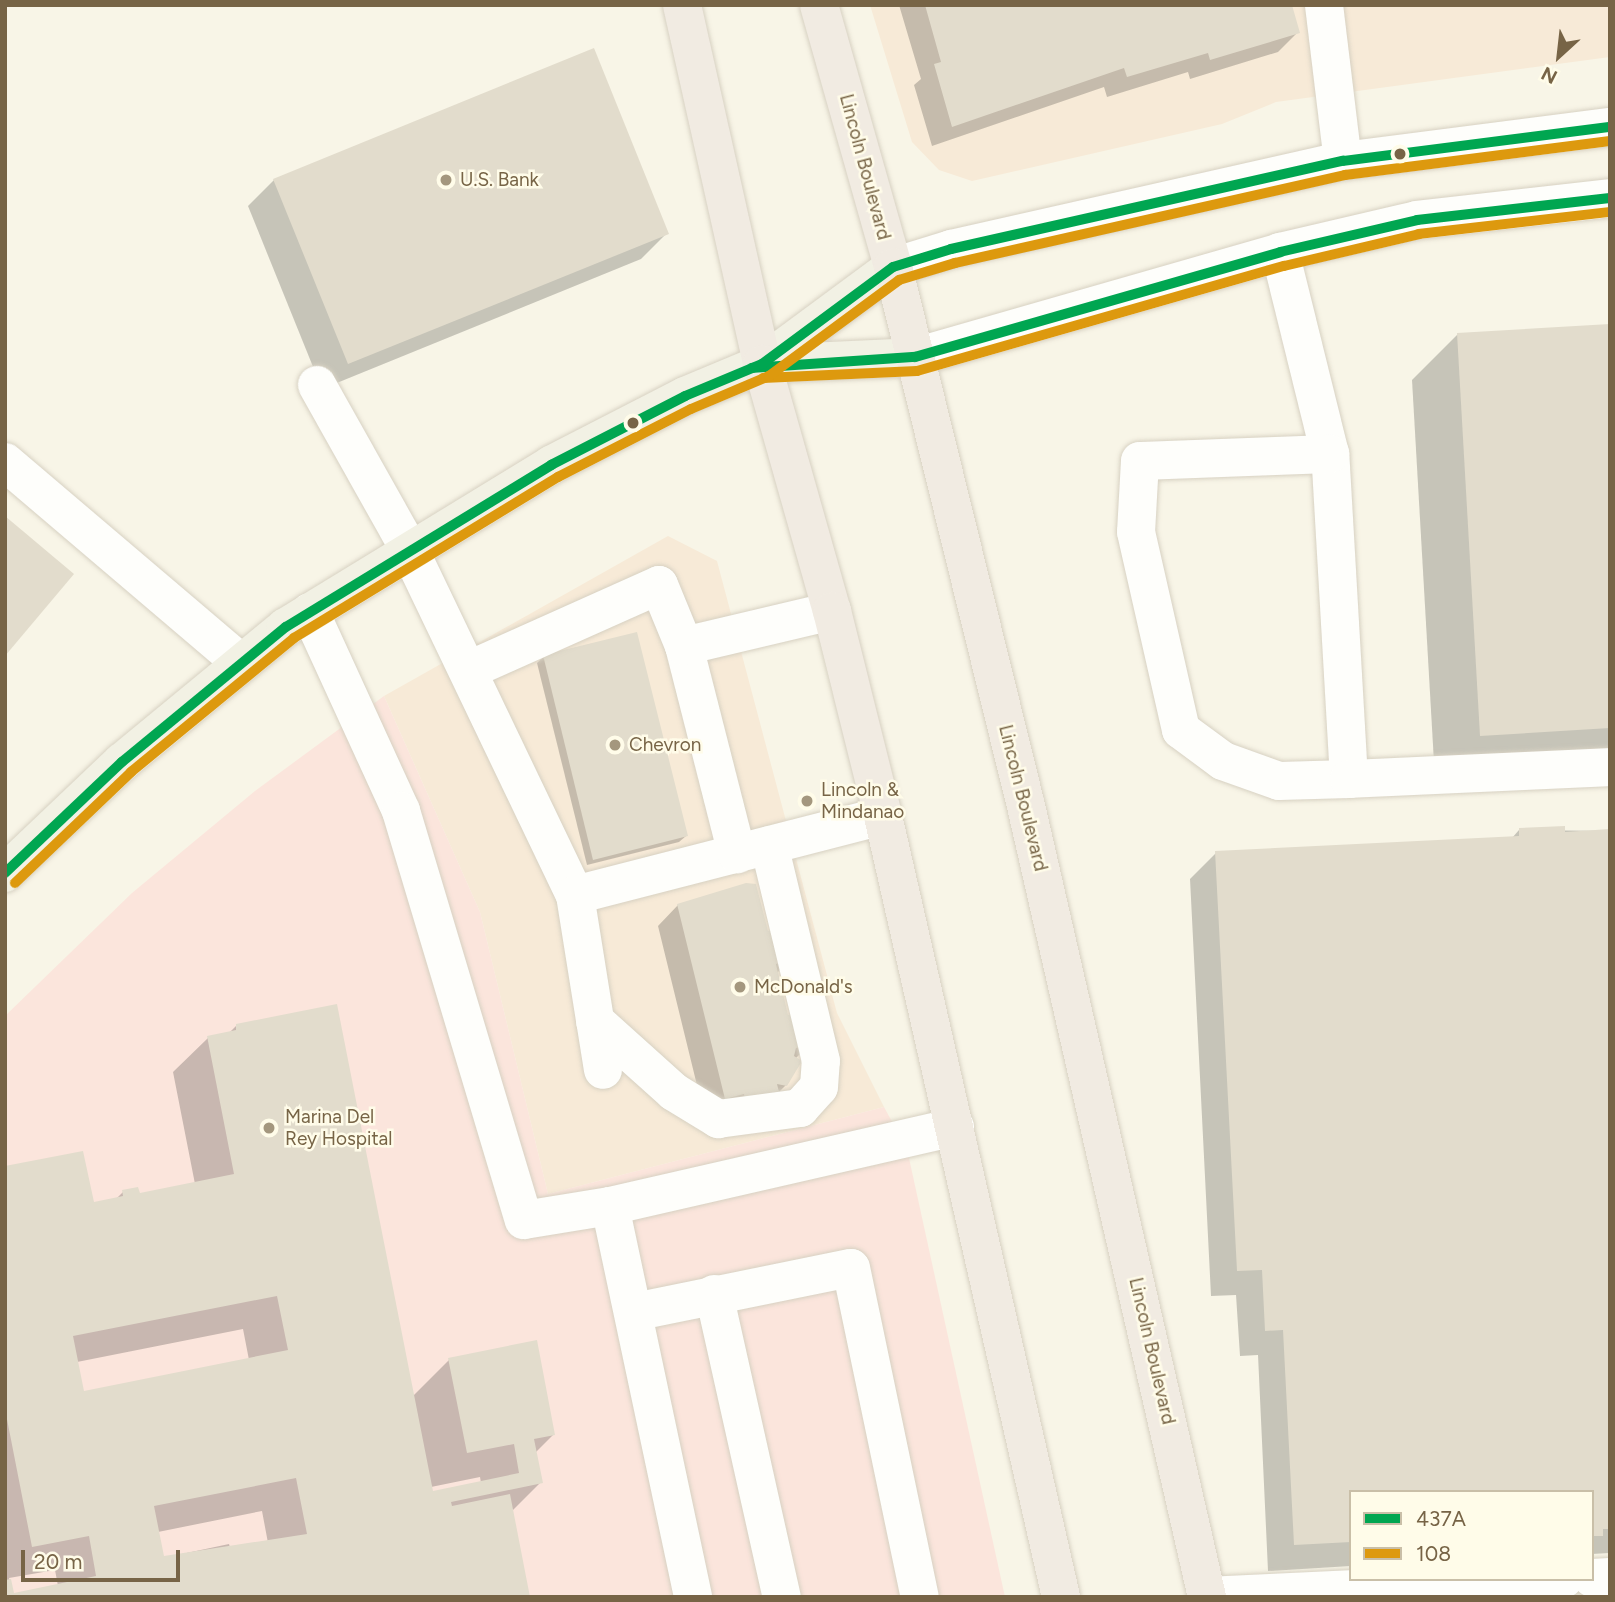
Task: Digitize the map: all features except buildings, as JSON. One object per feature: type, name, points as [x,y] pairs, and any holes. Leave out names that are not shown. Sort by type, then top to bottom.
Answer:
[{"type":"highway","points":[[682,5],[762,364],[832,611],[883,816],[1061,1597]]},
{"type":"highway","name":"Lincoln Boulevard","points":[[818,5],[892,267],[1026,806],[1207,1596]]},
{"type":"main road","points":[[5,873],[122,762],[241,663],[310,612],[551,465],[685,396],[762,364],[892,267]]},
{"type":"main road","points":[[762,364],[915,357]]},
{"type":"street","points":[[1324,5],[1343,161]]},
{"type":"street","points":[[892,267],[951,249],[1343,161],[1610,127]]},
{"type":"street","points":[[915,357],[1280,252],[1417,220],[1610,198]]},
{"type":"street","points":[[1280,252],[1330,454],[1349,779]]},
{"type":"street","points":[[317,385],[410,551],[470,670],[575,895],[603,1070]]},
{"type":"street","points":[[1330,454],[1140,461],[1136,532],[1181,730],[1223,761],[1279,781],[1610,767]]},
{"type":"street","points":[[5,462],[241,663]]},
{"type":"street","points":[[470,670],[659,585],[684,646],[821,1061],[819,1087],[800,1108],[718,1119],[674,1092],[595,1021]]},
{"type":"street","points":[[684,646],[832,611]]},
{"type":"street","points":[[310,612],[401,811],[524,1220],[610,1206],[955,1127]]},
{"type":"street","points":[[575,895],[883,816]]},
{"type":"street","points":[[610,1206],[694,1597]]},
{"type":"street","points":[[634,1312],[851,1268],[920,1597]]},
{"type":"street","points":[[714,1294],[782,1597]]},
{"type":"street","points":[[1207,1596],[1420,1591],[1516,1581]]},
{"type":"shaded area","points":[[870,5],[1610,5],[1610,57],[1276,102],[1222,124],[972,181],[939,170],[912,142]]},
{"type":"shaded area","points":[[668,536],[717,561],[837,1013],[884,1107],[548,1194],[480,912],[384,696]]},
{"type":"shaded area","name":"Marina Del Rey Hospital","points":[[384,696],[480,912],[548,1194],[884,1107],[907,1149],[1005,1597],[5,1597],[5,1016],[132,893],[255,791]]},
{"type":"transit line","name":"437A","points":[[5,873],[122,762],[286,627],[551,465],[685,396],[762,364],[893,267],[951,249],[1343,161],[1610,127]]},
{"type":"transit line","name":"108","points":[[15,883],[131,772],[294,638],[558,477],[691,409],[769,376],[899,280],[955,263],[1345,175],[1610,141]]},
{"type":"transit line","name":"437A","points":[[752,368],[915,357],[1280,252],[1417,220],[1610,198]]},
{"type":"transit line","name":"108","points":[[763,378],[917,371],[1284,266],[1419,234],[1610,212]]},
{"type":"place","name":"U.S. Bank","points":[[446,180]]},
{"type":"place","name":"Chevron","points":[[615,745]]},
{"type":"place","name":"Lincoln & Mindanao","points":[[807,801]]},
{"type":"place","name":"McDonald's","points":[[740,987]]},
{"type":"place","name":"Marina Del Rey Hospital","points":[[269,1128]]}]
